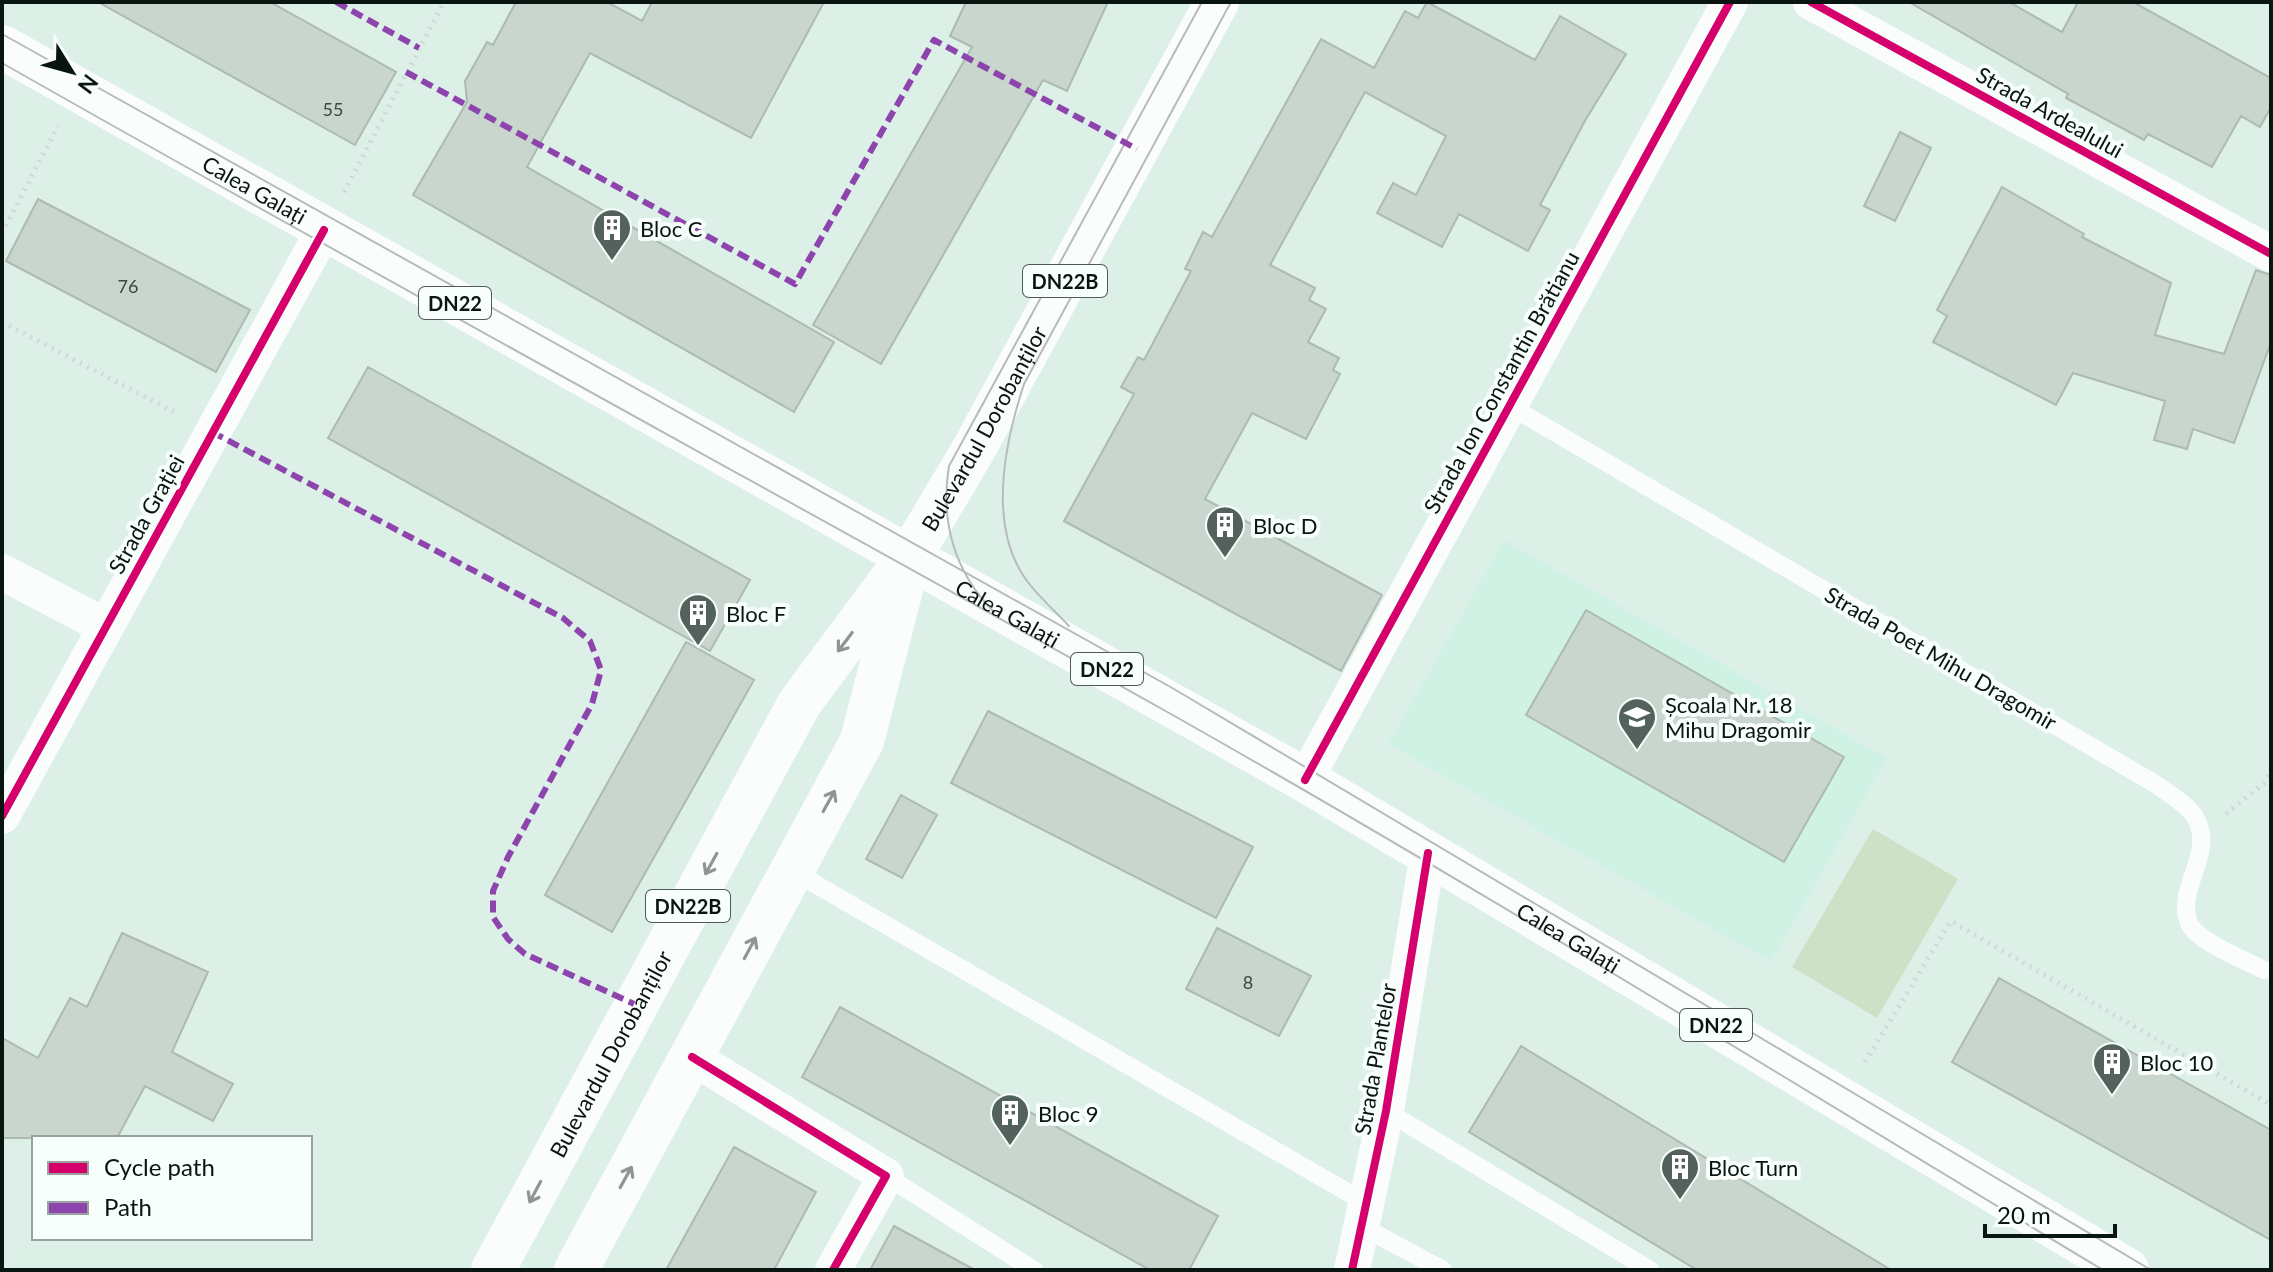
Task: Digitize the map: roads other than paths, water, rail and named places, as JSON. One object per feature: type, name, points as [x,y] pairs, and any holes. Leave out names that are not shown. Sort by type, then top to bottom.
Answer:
[{"type":"main road","name":"Bulevardul Dorobanților","points":[[493,1270],[799,704],[909,558],[976,445],[1217,2]]},
{"type":"main road","name":"Calea Galați","points":[[2,47],[1305,780],[2127,1270]]},
{"type":"main road","name":"Bulevardul Dorobanților","points":[[576,1270],[862,741],[909,558]]},
{"type":"street","name":"Strada Ion Constantin Brătianu","points":[[1305,780],[1730,2]]},
{"type":"street","name":"Strada Ardealului","points":[[1811,2],[2270,252]]},
{"type":"street","name":"Strada Grației","points":[[2,816],[324,230]]},
{"type":"street","points":[[2,572],[105,626]]},
{"type":"street","name":"Strada Plantelor","points":[[1352,1270],[1386,1111],[1428,853]]},
{"type":"street","points":[[692,1057],[886,1176],[833,1270]]},
{"type":"lane","name":"Strada Poet Mihu Dragomir","points":[[1508,405],[2157,785],[2194,815],[2202,833],[2202,854],[2185,903],[2191,927],[2204,939],[2264,970]]},
{"type":"lane","points":[[791,870],[1363,1214],[1443,1270]]},
{"type":"lane","points":[[1386,1111],[1650,1270]]},
{"type":"lane","points":[[886,1176],[1034,1270]]},
{"type":"tram line","points":[[994,612],[969,580],[953,544],[947,506],[949,466],[1202,2]]},
{"type":"tram line","points":[[1069,626],[1027,581],[1007,536],[1003,484],[1017,407],[1024,384],[1231,2]]},
{"type":"tram line","points":[[2,34],[1174,689],[2151,1270]]},
{"type":"tram line","points":[[2,63],[1281,777],[2103,1270]]},
{"type":"place","name":"Bloc C","points":[[612,262]]},
{"type":"place","name":"Bloc D","points":[[1225,559]]},
{"type":"place","name":"Bloc F","points":[[698,647]]},
{"type":"place","name":"Școala Nr. 18 Mihu Dragomir","points":[[1637,751]]},
{"type":"place","name":"Bloc 10","points":[[2112,1096]]},
{"type":"place","name":"Bloc 9","points":[[1010,1147]]},
{"type":"place","name":"Bloc Turn","points":[[1680,1201]]}]
